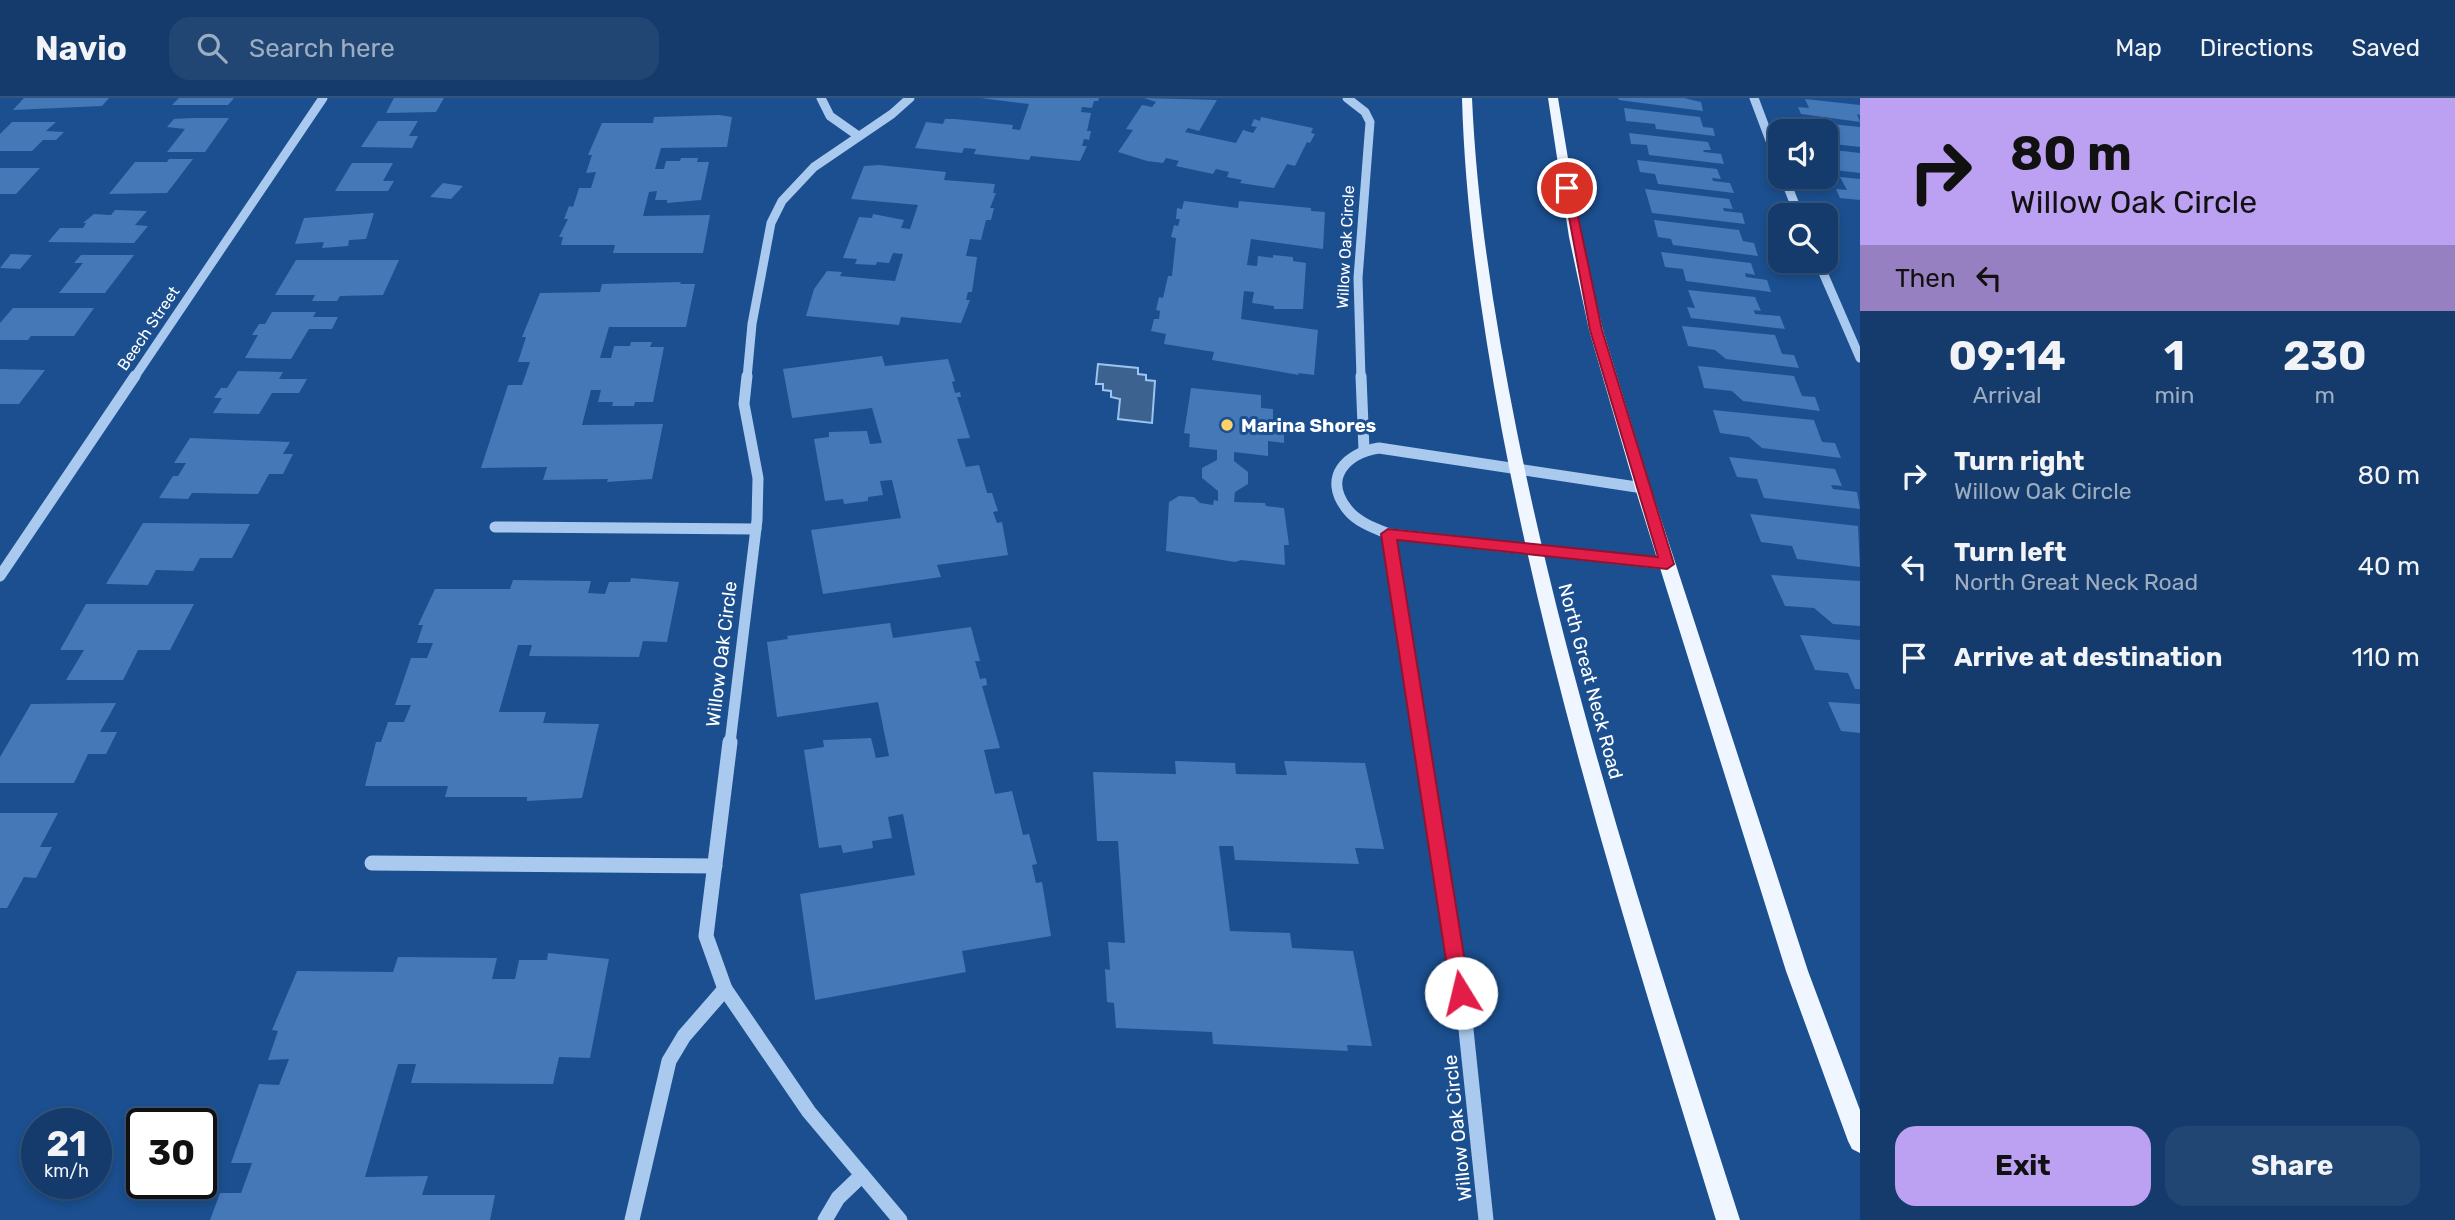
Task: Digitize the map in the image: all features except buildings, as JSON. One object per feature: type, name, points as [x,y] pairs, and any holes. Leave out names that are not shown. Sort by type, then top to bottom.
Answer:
[{"type":"main road","name":"North Great Neck Road","points":[[1467,98],[1468,160],[1492,332],[1515,467],[1534,550],[1611,843],[1728,1220]]},
{"type":"main road","points":[[1553,98],[1575,237],[1596,330],[1643,488],[1797,971],[1860,1142]]},
{"type":"street","name":"Beech Street","points":[[0,576],[323,98]]},
{"type":"street","points":[[821,98],[827,114],[840,126],[857,135]]},
{"type":"street","name":"Willow Oak Circle","points":[[900,1220],[808,1112],[725,989],[706,936],[756,529],[758,478],[744,404],[752,324],[771,222],[792,185],[814,164],[910,98]]},
{"type":"street","name":"Willow Oak Circle","points":[[1347,98],[1365,112],[1370,122],[1358,278],[1364,450]]},
{"type":"street","points":[[1754,98],[1768,135]]},
{"type":"street","points":[[1823,273],[1860,358]]},
{"type":"street","points":[[1643,488],[1379,448],[1364,450],[1342,462],[1337,478],[1340,497],[1348,510],[1365,525],[1388,534],[1667,564]]},
{"type":"street","points":[[495,527],[756,529]]},
{"type":"street","name":"Willow Oak Circle","points":[[1388,534],[1465,1020],[1486,1220]]},
{"type":"street","points":[[372,863],[715,866]]},
{"type":"street","points":[[632,1220],[669,1061],[684,1036],[725,989]]},
{"type":"street","points":[[825,1220],[838,1198],[862,1175]]},
{"type":"water","points":[[1098,364],[1138,368],[1138,374],[1146,375],[1146,380],[1155,381],[1152,423],[1118,419],[1120,399],[1111,397],[1111,391],[1103,390],[1103,384],[1096,384]]},
{"type":"place","name":"Marina Shores","points":[[1227,425]]},
{"type":"route","points":[[1461,993],[1388,534],[1667,564],[1596,330],[1567,188]]}]
